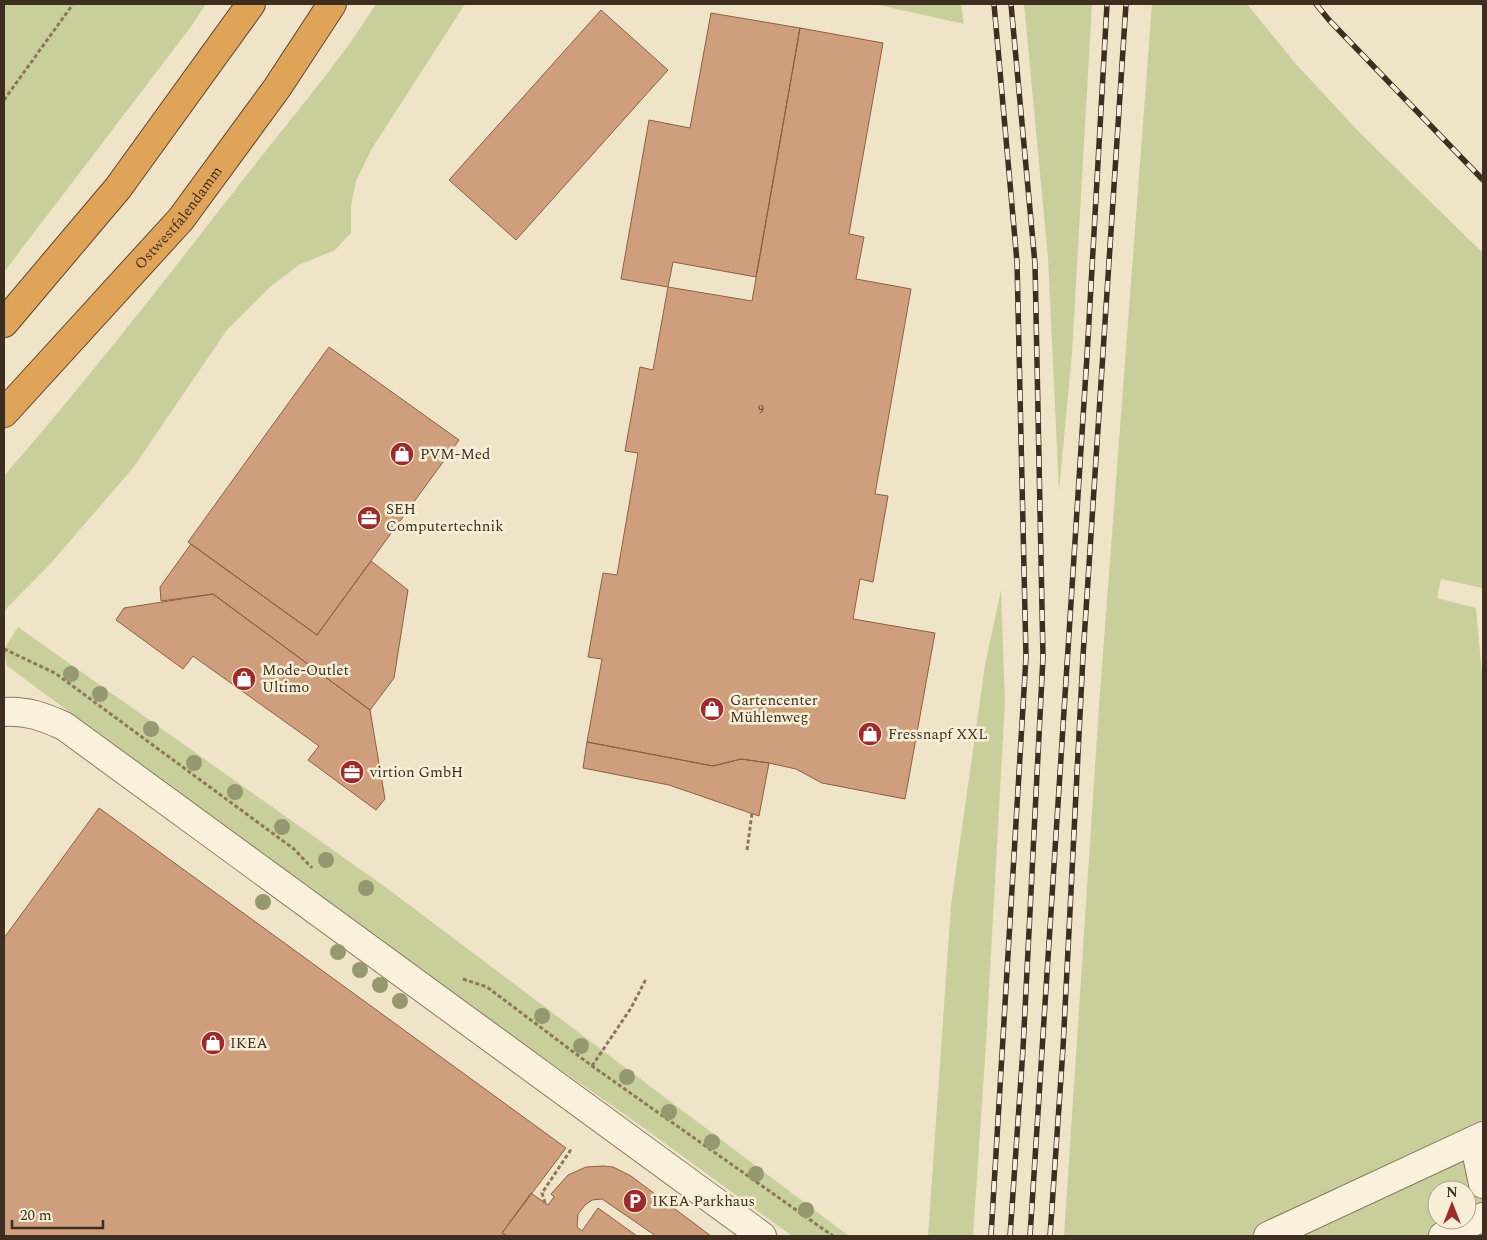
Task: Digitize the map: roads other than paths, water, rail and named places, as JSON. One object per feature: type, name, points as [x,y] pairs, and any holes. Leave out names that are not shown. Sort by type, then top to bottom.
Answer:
[{"type":"highway","points":[[4,323],[118,188],[251,4]]},
{"type":"highway","name":"Ostwestfalendamm","points":[[4,413],[181,219],[278,88],[332,4]]},
{"type":"lane","points":[[4,712],[22,711],[44,717],[64,726],[762,1236]]},
{"type":"lane","points":[[1268,1236],[1478,1138],[1483,1184]]},
{"type":"lane","points":[[1443,1236],[1483,1217]]},
{"type":"railway","points":[[991,1236],[1026,657],[1017,262],[994,4]]},
{"type":"railway","points":[[1010,1236],[1023,1049],[1043,657],[1035,264],[1011,4]]},
{"type":"railway","points":[[1030,1236],[1087,356],[1107,4]]},
{"type":"railway","points":[[1050,1236],[1063,1048],[1083,656],[1126,4]]},
{"type":"railway","points":[[1316,4],[1329,20],[1483,180]]},
{"type":"place","name":"PVM-Med","points":[[402,454]]},
{"type":"place","name":"SEH Computertechnik","points":[[369,518]]},
{"type":"place","name":"Mode-Outlet Ultimo","points":[[244,679]]},
{"type":"place","name":"Gartencenter Mühlenweg","points":[[712,709]]},
{"type":"place","name":"Fressnapf XXL","points":[[870,734]]},
{"type":"place","name":"virtion GmbH","points":[[352,772]]},
{"type":"place","name":"IKEA","points":[[213,1043]]},
{"type":"place","name":"IKEA Parkhaus","points":[[635,1201]]}]
